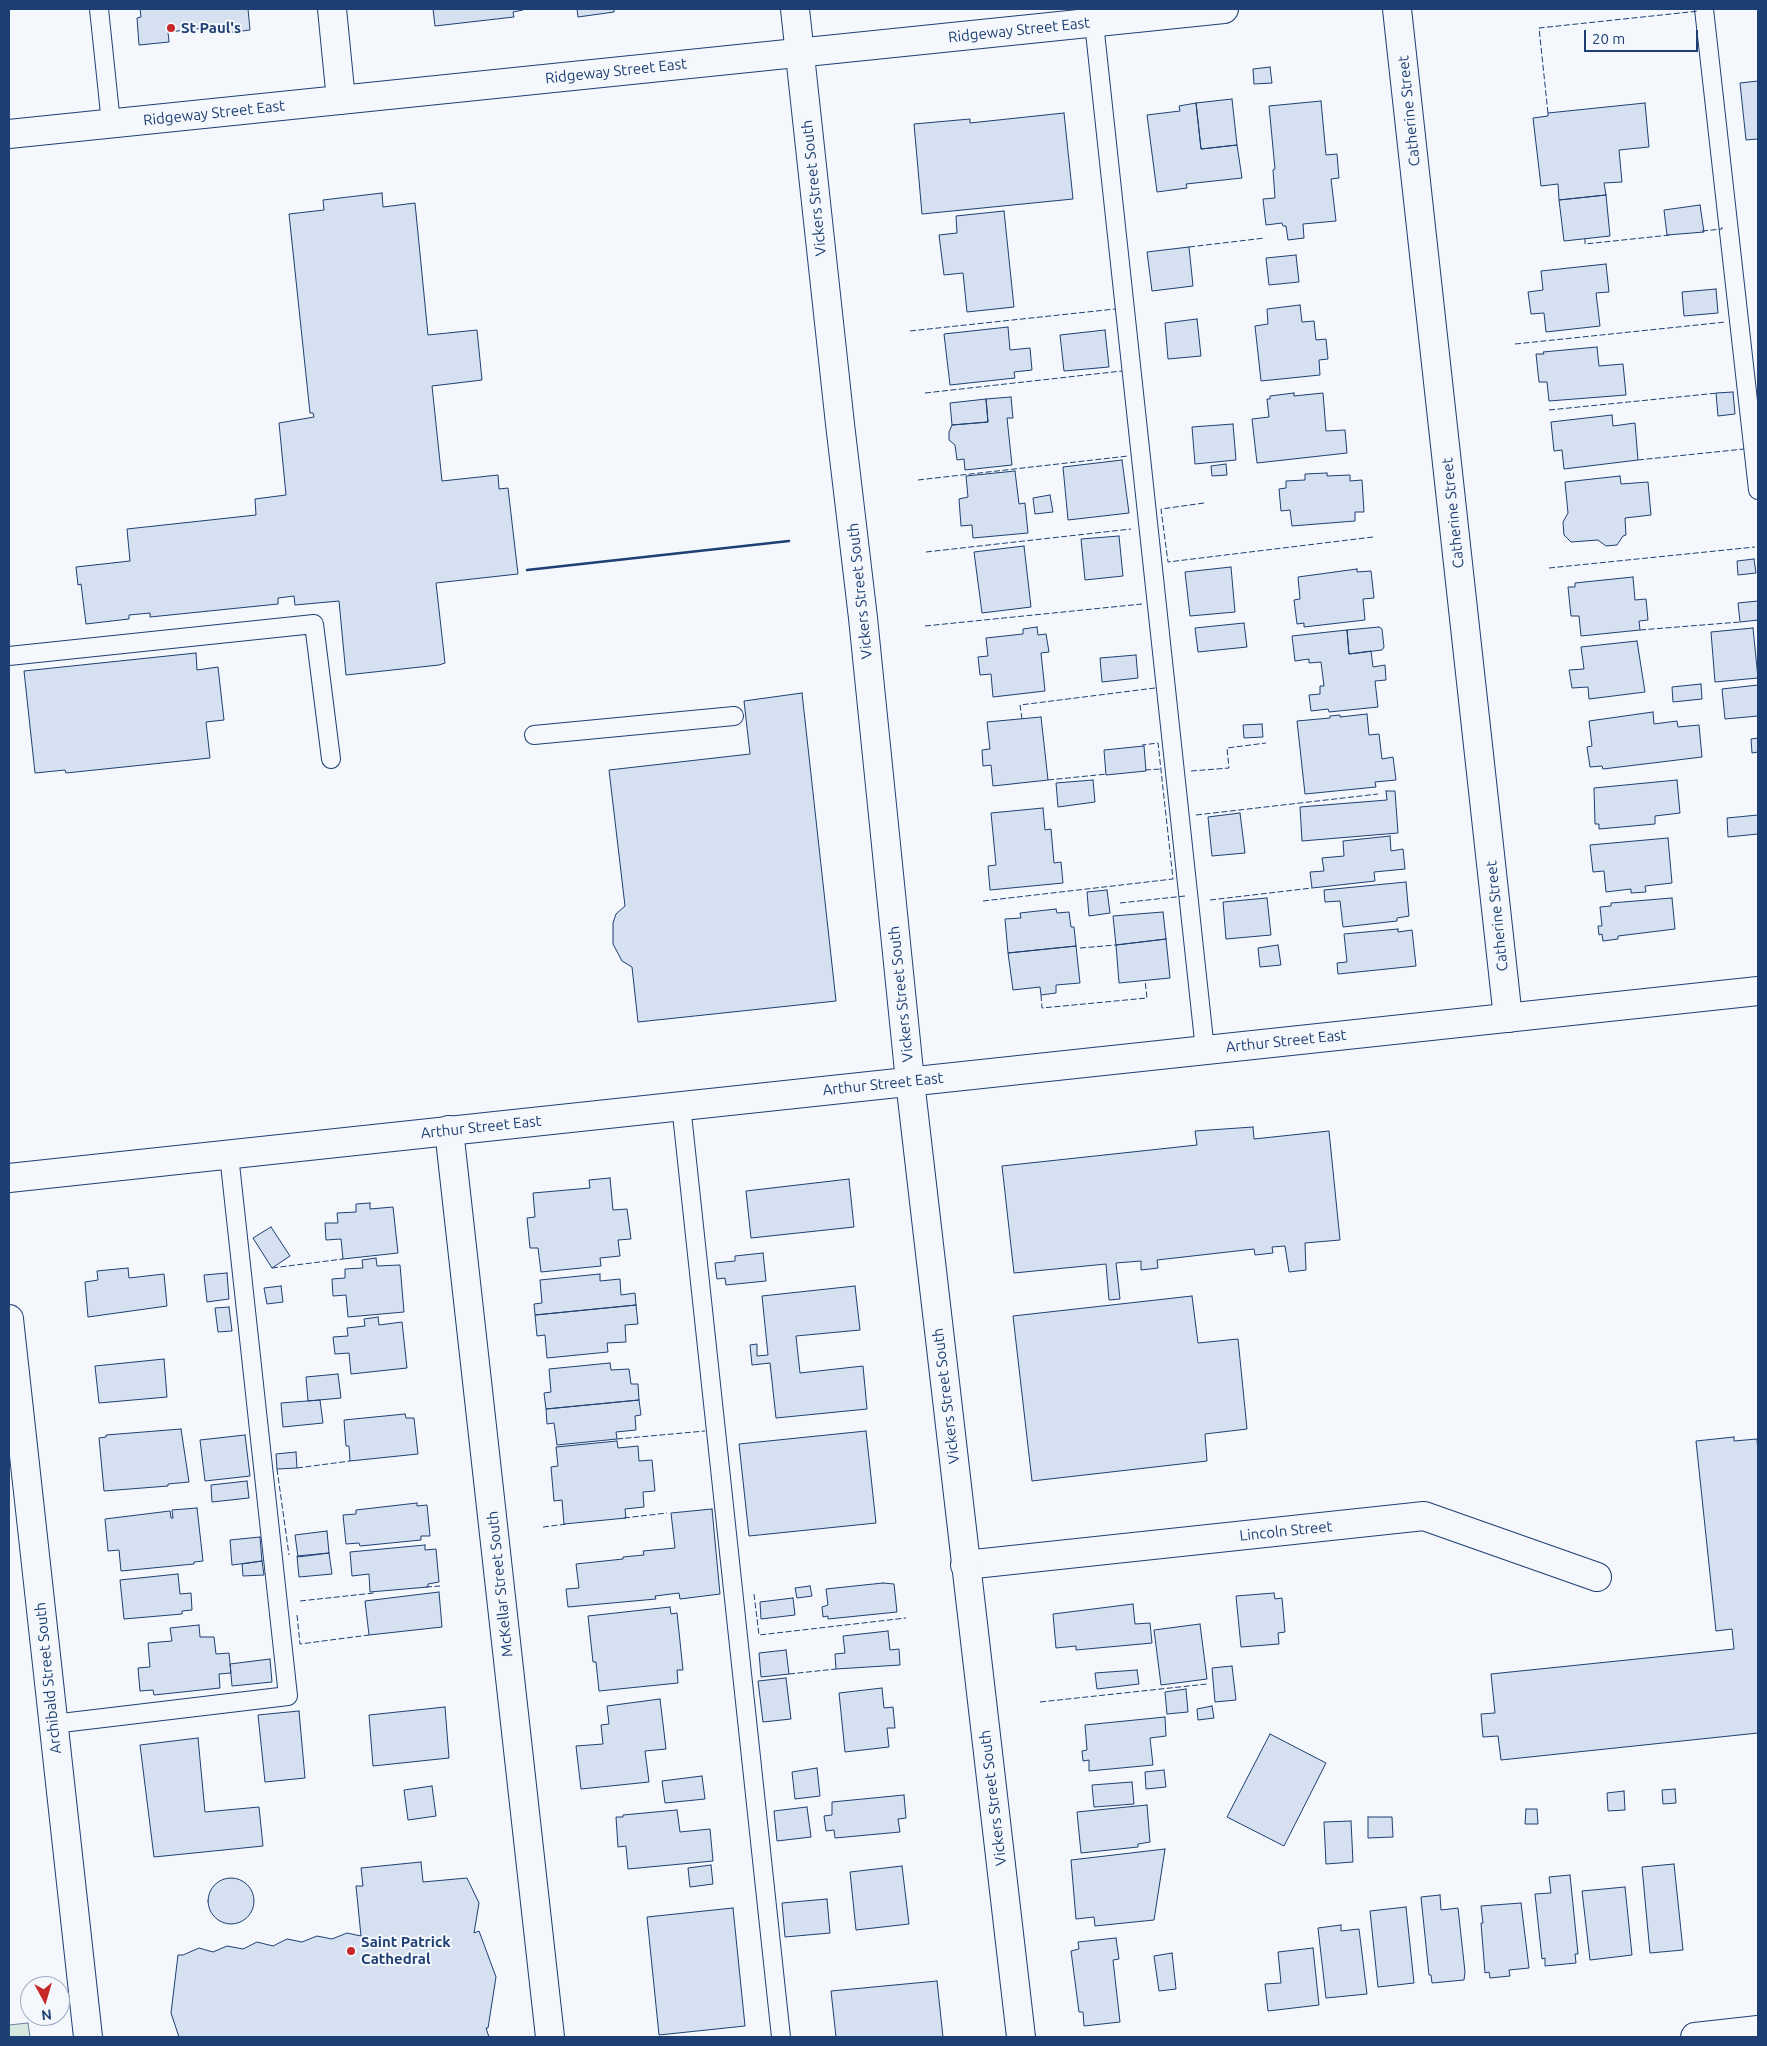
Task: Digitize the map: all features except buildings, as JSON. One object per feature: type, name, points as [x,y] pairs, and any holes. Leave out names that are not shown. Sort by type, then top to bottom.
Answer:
[{"type":"street","points":[[332,9],[340,100]]},
{"type":"street","name":"Vickers Street South","points":[[795,9],[866,645],[910,1081],[1021,2037]]},
{"type":"street","name":"Ridgeway Street East","points":[[9,134],[800,52],[1099,18],[1224,9]]},
{"type":"street","name":"Catherine Street","points":[[1397,9],[1508,1018]]},
{"type":"street","name":"Arthur Street East","points":[[9,1178],[1758,991]]},
{"type":"street","name":"McKellar Street South","points":[[449,1130],[550,2037]]},
{"type":"street","name":"Archibald Street South","points":[[9,1319],[88,2037]]},
{"type":"street","name":"Lincoln Street","points":[[965,1565],[1424,1516],[1597,1577]]},
{"type":"street","points":[[1695,2037],[1758,2030]]},
{"type":"lane","points":[[99,9],[111,123]]},
{"type":"lane","points":[[1704,9],[1758,490]]},
{"type":"lane","points":[[1099,18],[1205,1050]]},
{"type":"lane","points":[[9,656],[314,624],[331,760]]},
{"type":"lane","points":[[534,735],[734,716]]},
{"type":"lane","points":[[681,1105],[781,2037]]},
{"type":"lane","points":[[53,1724],[288,1696],[229,1155]]},
{"type":"shaded area","points":[[20,2024],[20,2026],[28,2026],[30,2037],[9,2037],[9,2025]]},
{"type":"fence","points":[[1548,113],[1539,28],[1699,11]]},
{"type":"fence","points":[[1702,231],[1722,229],[1722,227]]},
{"type":"fence","points":[[1585,238],[1585,244],[1670,235]]},
{"type":"fence","points":[[1189,247],[1265,238]]},
{"type":"fence","points":[[910,331],[1115,309]]},
{"type":"fence","points":[[1515,344],[1726,322]]},
{"type":"fence","points":[[925,393],[1122,371]]},
{"type":"fence","points":[[1549,410],[1718,393]]},
{"type":"fence","points":[[1638,460],[1744,449]]},
{"type":"fence","points":[[918,480],[1128,456]]},
{"type":"fence","points":[[1204,503],[1161,509],[1168,562],[1373,537]]},
{"type":"fence","points":[[926,552],[1131,529]]},
{"type":"fence","points":[[1549,568],[1755,547]]},
{"type":"fence","points":[[925,626],[1142,604]]},
{"type":"fence","points":[[1640,630],[1740,622]]},
{"type":"fence","points":[[1022,719],[1020,705],[1155,688]]},
{"type":"fence","points":[[983,901],[1173,879],[1158,743],[1142,745]]},
{"type":"fence","points":[[1191,771],[1229,768],[1227,748],[1266,743]]},
{"type":"fence","points":[[1145,770],[1161,769]]},
{"type":"fence","points":[[1048,780],[1107,774]]},
{"type":"fence","points":[[1196,815],[1378,794]]},
{"type":"fence","points":[[1210,900],[1312,888]]},
{"type":"fence","points":[[1120,903],[1185,896]]},
{"type":"fence","points":[[1080,948],[1116,945]]},
{"type":"fence","points":[[1041,995],[1042,1008],[1147,998],[1145,980]]},
{"type":"fence","points":[[272,1268],[343,1259]]},
{"type":"fence","points":[[617,1439],[705,1431]]},
{"type":"fence","points":[[297,1468],[350,1461]]},
{"type":"fence","points":[[277,1469],[289,1555]]},
{"type":"fence","points":[[624,1518],[667,1513]]},
{"type":"fence","points":[[543,1527],[567,1524]]},
{"type":"fence","points":[[426,1587],[440,1586]]},
{"type":"fence","points":[[300,1601],[374,1593]]},
{"type":"fence","points":[[754,1594],[759,1635],[906,1618]]},
{"type":"fence","points":[[297,1615],[300,1644],[369,1635]]},
{"type":"fence","points":[[789,1674],[836,1669]]},
{"type":"fence","points":[[1040,1702],[1207,1684]]},
{"type":"wall","points":[[527,570],[789,541]]},
{"type":"place","name":"St Paul's","points":[[171,28]]},
{"type":"place","name":"Saint Patrick Cathedral","points":[[351,1951]]}]
